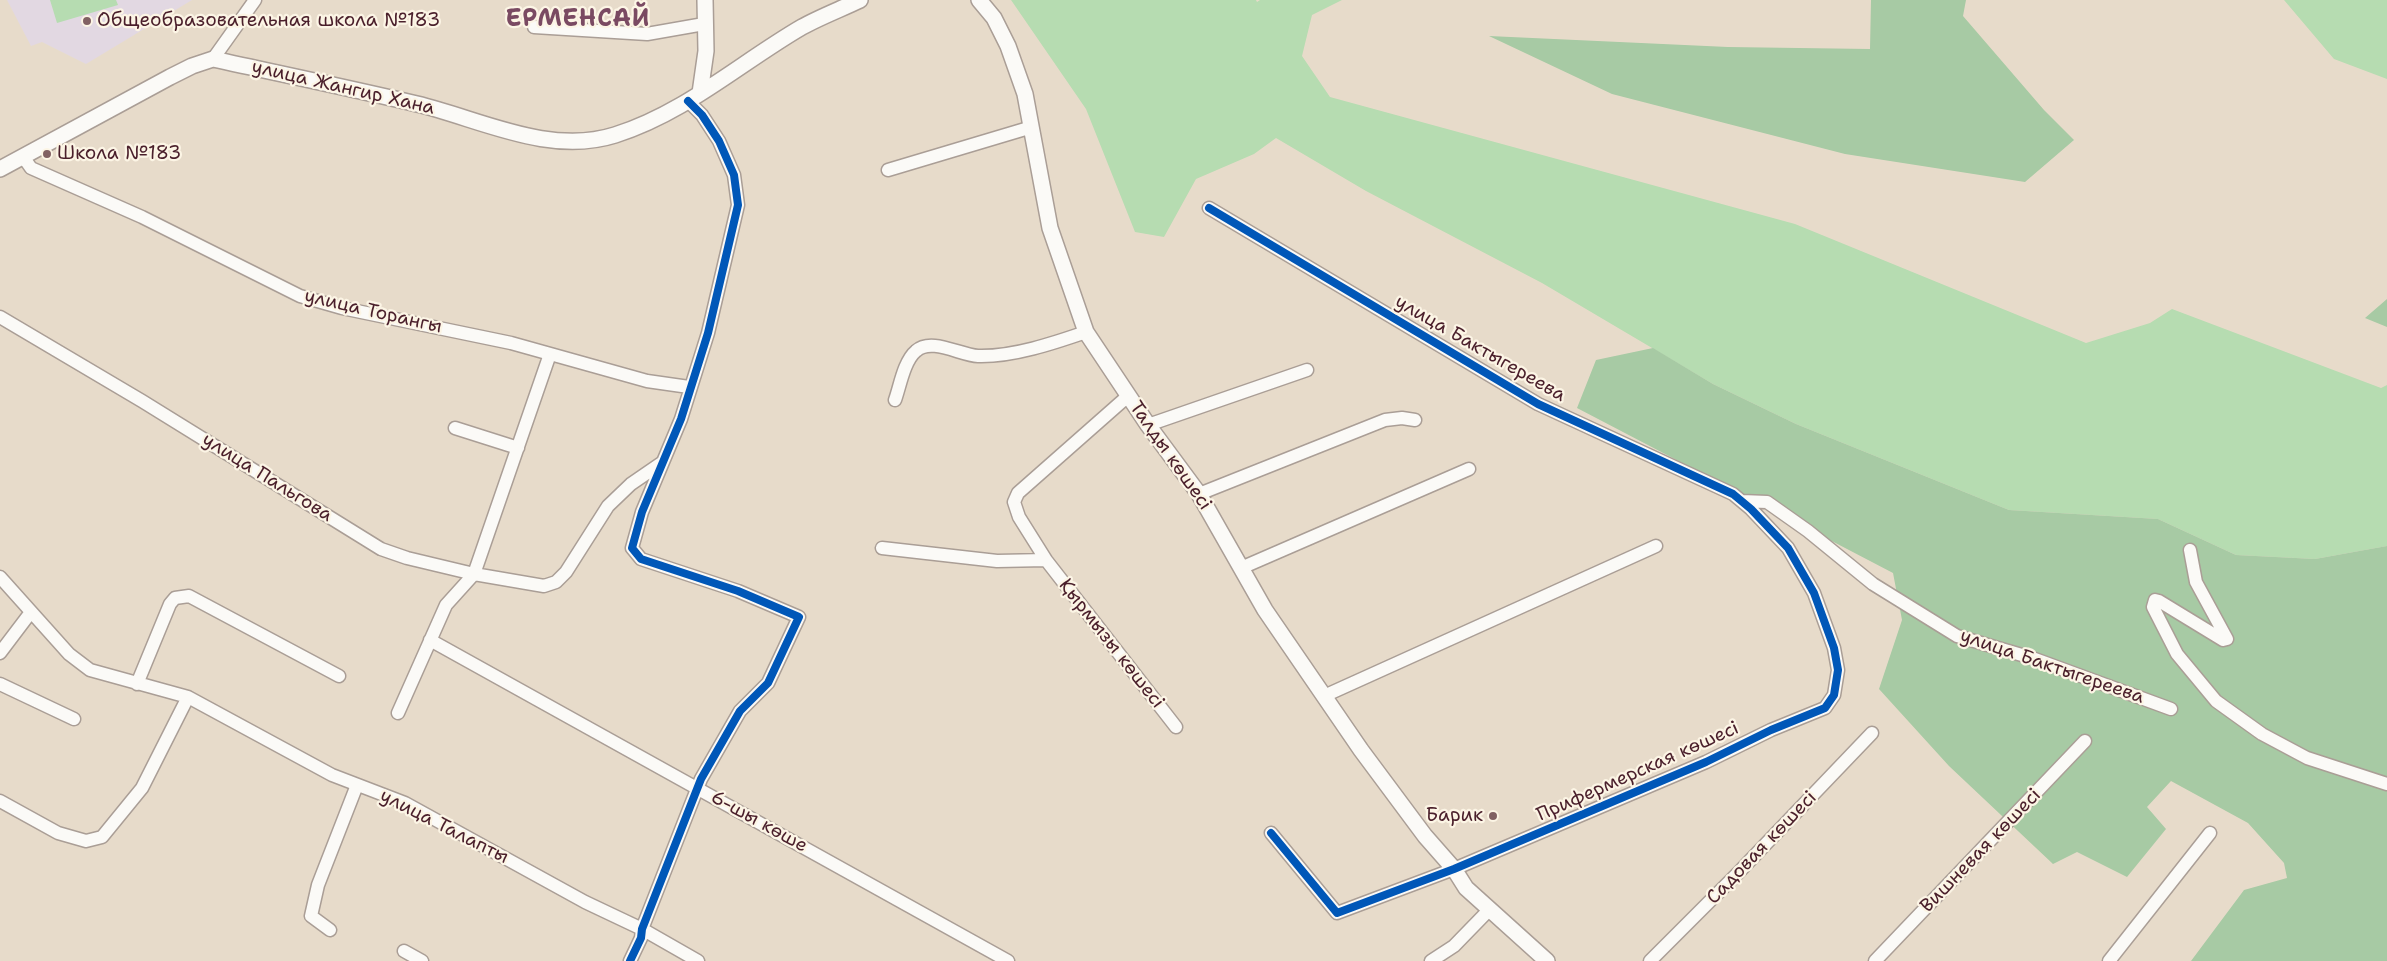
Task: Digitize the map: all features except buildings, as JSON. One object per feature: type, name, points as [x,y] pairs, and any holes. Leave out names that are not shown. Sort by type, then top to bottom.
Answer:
[{"type":"street","points":[[0,169],[24,158],[170,77],[192,66],[213,59],[255,0]]},
{"type":"street","points":[[630,961],[641,938],[642,929],[709,765],[740,711],[768,683],[799,617],[738,591],[641,559],[632,548],[642,512],[680,419],[708,333],[738,204],[734,175],[719,141],[702,115],[694,97],[706,51],[705,0]]},
{"type":"street","name":"улица Жангир Хана","points":[[213,59],[432,108],[514,133],[579,141],[615,135],[694,97],[802,27],[860,0]]},
{"type":"street","name":"Талды көшесі","points":[[979,0],[994,18],[1008,46],[1025,94],[1050,228],[1086,332],[1148,425],[1199,494],[1240,568],[1287,645],[1426,836],[1454,869],[1466,888],[1547,961]]},
{"type":"street","points":[[534,28],[647,34],[704,24]]},
{"type":"street","points":[[888,170],[1032,127]]},
{"type":"street","name":"улица Торангы","points":[[24,158],[31,168],[142,217],[300,296],[342,308],[511,343],[647,381],[689,387]]},
{"type":"street","name":"улица Бактыгереева","points":[[1209,208],[1538,404],[1706,480],[1733,494],[1742,501],[1767,502],[1808,531],[1873,584],[1957,636],[2032,658],[2171,709]]},
{"type":"street","name":"улица Пальгова","points":[[0,317],[142,401],[382,549],[407,558],[474,574],[544,586],[556,582],[566,572],[608,506],[631,484],[663,462]]},
{"type":"street","points":[[895,400],[909,360],[916,350],[927,345],[978,356],[1044,347],[1086,332]]},
{"type":"street","points":[[398,713],[446,605],[474,574],[550,354]]},
{"type":"street","points":[[1148,425],[1307,370]]},
{"type":"street","name":"Қырмызы көшесі","points":[[1128,396],[1018,493],[1014,502],[1019,517],[1046,560],[1176,728]]},
{"type":"street","points":[[1199,494],[1385,420],[1402,418],[1415,420]]},
{"type":"street","points":[[455,428],[518,448]]},
{"type":"street","points":[[1240,568],[1469,469]]},
{"type":"street","name":"Прифермерская көшесі","points":[[1271,833],[1337,913],[1454,869],[1706,762],[1772,730],[1825,708],[1834,695],[1838,670],[1834,648],[1814,593],[1788,548],[1742,501]]},
{"type":"street","points":[[1324,696],[1656,546]]},
{"type":"street","name":"Қырмызы көшесі","points":[[882,548],[997,561],[1046,560]]},
{"type":"street","points":[[2190,550],[2196,582],[2227,639],[2223,640],[2159,601],[2155,600],[2153,606],[2177,654],[2216,701],[2262,734],[2307,758],[2387,784]]},
{"type":"street","name":"улица Талапты","points":[[0,577],[75,660],[99,674],[188,697],[316,767],[405,803],[586,902],[642,929],[698,961]]},
{"type":"street","points":[[137,684],[170,604],[175,598],[189,596],[339,676]]},
{"type":"street","points":[[0,652],[31,612]]},
{"type":"street","name":"6-шы көше","points":[[430,640],[1008,961]]},
{"type":"street","points":[[0,684],[74,718]]},
{"type":"street","points":[[0,801],[58,833],[86,841],[102,837],[142,788],[188,697]]},
{"type":"street","name":"Садовая көшесі","points":[[1650,961],[1739,872],[1872,733]]},
{"type":"street","name":"Вишневая көшесі","points":[[1876,961],[2085,740]]},
{"type":"street","points":[[330,930],[311,916],[318,885],[357,785]]},
{"type":"street","points":[[2109,961],[2210,833]]},
{"type":"street","points":[[1431,961],[1454,946],[1489,910]]},
{"type":"street","points":[[404,951],[422,961]]},
{"type":"shaded area","name":"Общеобразовательная школа №183","points":[[7,0],[192,0],[86,64],[42,42],[31,46]]},
{"type":"green space","points":[[50,0],[116,0],[118,5],[57,23]]},
{"type":"green space","points":[[1011,0],[1256,0],[1257,2],[1260,0],[1342,0],[1312,15],[1302,56],[1330,97],[1795,224],[2086,343],[2150,323],[2172,309],[2381,388],[2387,385],[2387,546],[2315,559],[2236,555],[2158,519],[2009,510],[1796,424],[1713,384],[1542,283],[1366,191],[1276,138],[1254,154],[1196,179],[1164,237],[1135,232],[1086,109]]},
{"type":"green space","points":[[1871,0],[1966,0],[1963,16],[2044,110],[2074,140],[2025,182],[1845,154],[1612,94],[1489,36],[1728,47],[1870,49]]},
{"type":"green space","points":[[2284,0],[2387,0],[2387,79],[2334,59]]},
{"type":"green space","points":[[2387,299],[2387,327],[2365,318]]},
{"type":"green space","points":[[1653,348],[1713,384],[1796,424],[2009,510],[2158,519],[2236,555],[2315,559],[2387,546],[2387,961],[2191,961],[2244,890],[2287,878],[2284,863],[2248,823],[2171,781],[2147,807],[2166,829],[2127,877],[2077,852],[2053,864],[1949,766],[1879,689],[1902,620],[1893,573],[1577,408],[1596,360]]},
{"type":"cycle path","points":[[630,961],[641,938],[642,929],[701,779],[740,711],[768,683],[799,617],[738,591],[641,559],[632,548],[642,512],[681,419],[708,333],[738,205],[734,175],[719,141],[702,115],[688,101]]},
{"type":"cycle path","points":[[1209,208],[1538,404],[1733,494],[1751,509],[1788,548],[1814,593],[1834,648],[1838,670],[1834,695],[1825,708],[1771,730],[1706,762],[1454,869],[1337,913],[1271,833]]},
{"type":"place","name":"Общеобразовательная школа №183","points":[[87,21]]},
{"type":"place","name":"Школа №183","points":[[47,154]]},
{"type":"place","name":"Барик","points":[[1493,816]]},
{"type":"district","name":"ЕРМЕНСАЙ","points":[[578,20]]}]
